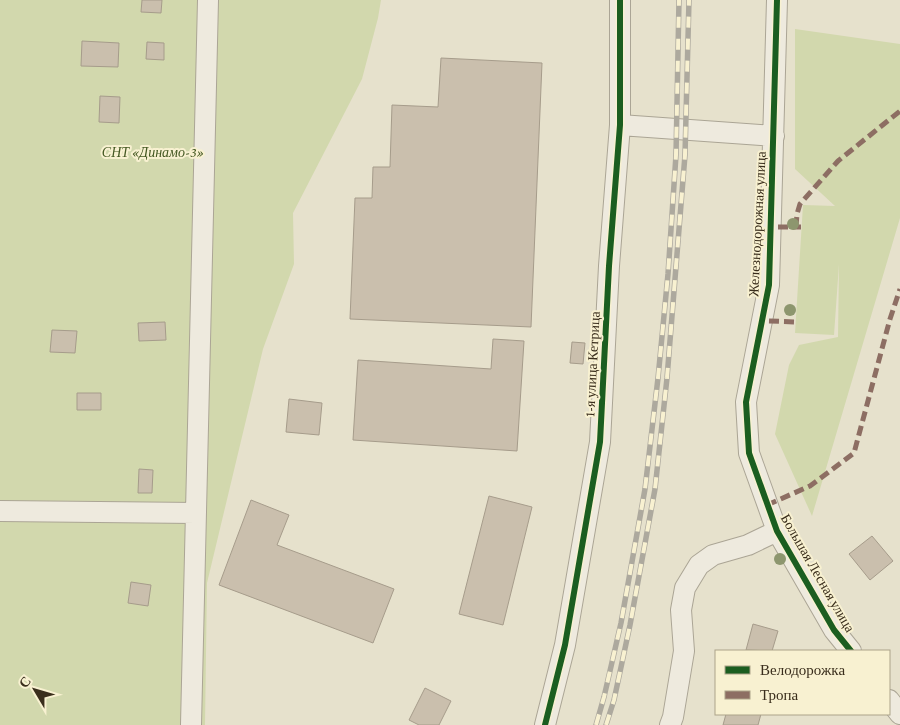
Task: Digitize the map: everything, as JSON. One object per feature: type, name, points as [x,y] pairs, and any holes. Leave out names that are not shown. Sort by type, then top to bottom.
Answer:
[{"type":"street","points":[[191,725],[208,0]]},
{"type":"street","name":"1-я улица Кетрица","points":[[545,725],[565,645],[600,442],[609,266],[620,126],[620,0]]},
{"type":"street","name":"Железнодорожная улица","points":[[767,505],[749,453],[746,402],[769,284],[777,0]]},
{"type":"street","points":[[620,126],[774,136]]},
{"type":"street","name":"Большая Лесная улица","points":[[767,505],[777,531],[834,630],[849,650]]},
{"type":"street","points":[[0,511],[196,513]]},
{"type":"street","points":[[670,725],[684,651],[681,610],[685,588],[700,565],[714,555],[748,545],[777,531]]},
{"type":"street","points":[[890,701],[900,714]]},
{"type":"green space","name":"СНТ «Динамо-3»","points":[[0,0],[381,0],[362,79],[293,213],[294,264],[263,349],[207,583],[205,725],[0,725]]},
{"type":"green space","points":[[795,29],[900,44],[900,218],[812,516],[775,434],[789,365],[799,345],[838,337],[839,264],[834,335],[795,333],[803,205],[835,206],[795,169]]},
{"type":"building","points":[[142,0],[162,0],[161,13],[141,12]]},
{"type":"building","points":[[82,41],[119,43],[118,67],[81,66]]},
{"type":"building","points":[[147,42],[164,43],[164,60],[146,59]]},
{"type":"building","points":[[441,58],[542,63],[531,327],[350,319],[355,198],[372,198],[373,167],[390,167],[392,105],[438,107]]},
{"type":"building","points":[[100,96],[120,97],[119,123],[99,122]]},
{"type":"building","points":[[165,322],[166,340],[139,341],[138,323]]},
{"type":"building","points":[[52,330],[77,331],[75,353],[50,352]]},
{"type":"building","points":[[493,339],[524,341],[517,451],[353,440],[358,360],[491,369]]},
{"type":"building","points":[[572,342],[585,343],[583,364],[570,363]]},
{"type":"building","points":[[77,393],[101,393],[101,410],[77,410]]},
{"type":"building","points":[[289,399],[322,403],[319,435],[286,432]]},
{"type":"building","points":[[139,469],[153,470],[152,493],[138,493]]},
{"type":"building","points":[[489,496],[532,507],[503,625],[459,614]]},
{"type":"building","points":[[251,500],[289,515],[277,545],[394,589],[373,643],[219,585]]},
{"type":"building","points":[[872,536],[893,561],[870,580],[849,554]]},
{"type":"building","points":[[131,582],[151,585],[148,606],[128,603]]},
{"type":"building","points":[[753,624],[778,631],[772,650],[746,650]]},
{"type":"building","points":[[425,688],[451,701],[439,725],[419,725],[409,720]]},
{"type":"building","points":[[726,715],[761,715],[758,725],[723,725]]},
{"type":"railway","points":[[596,725],[621,623],[645,489],[658,378],[668,274],[676,155],[679,0]]},
{"type":"railway","points":[[606,725],[614,700],[630,625],[655,489],[667,378],[685,155],[689,0]]},
{"type":"marked path","points":[[796,227],[800,204],[838,161],[900,111]]},
{"type":"marked path","points":[[778,227],[801,227]]},
{"type":"marked path","points":[[767,505],[810,486],[854,453],[890,319],[900,289]]},
{"type":"marked path","points":[[769,321],[796,322]]},
{"type":"cycle path","points":[[545,725],[565,645],[600,442],[609,266],[620,125],[620,0]]},
{"type":"cycle path","points":[[777,0],[769,285],[746,402],[749,453],[777,531],[834,630],[850,650]]}]
